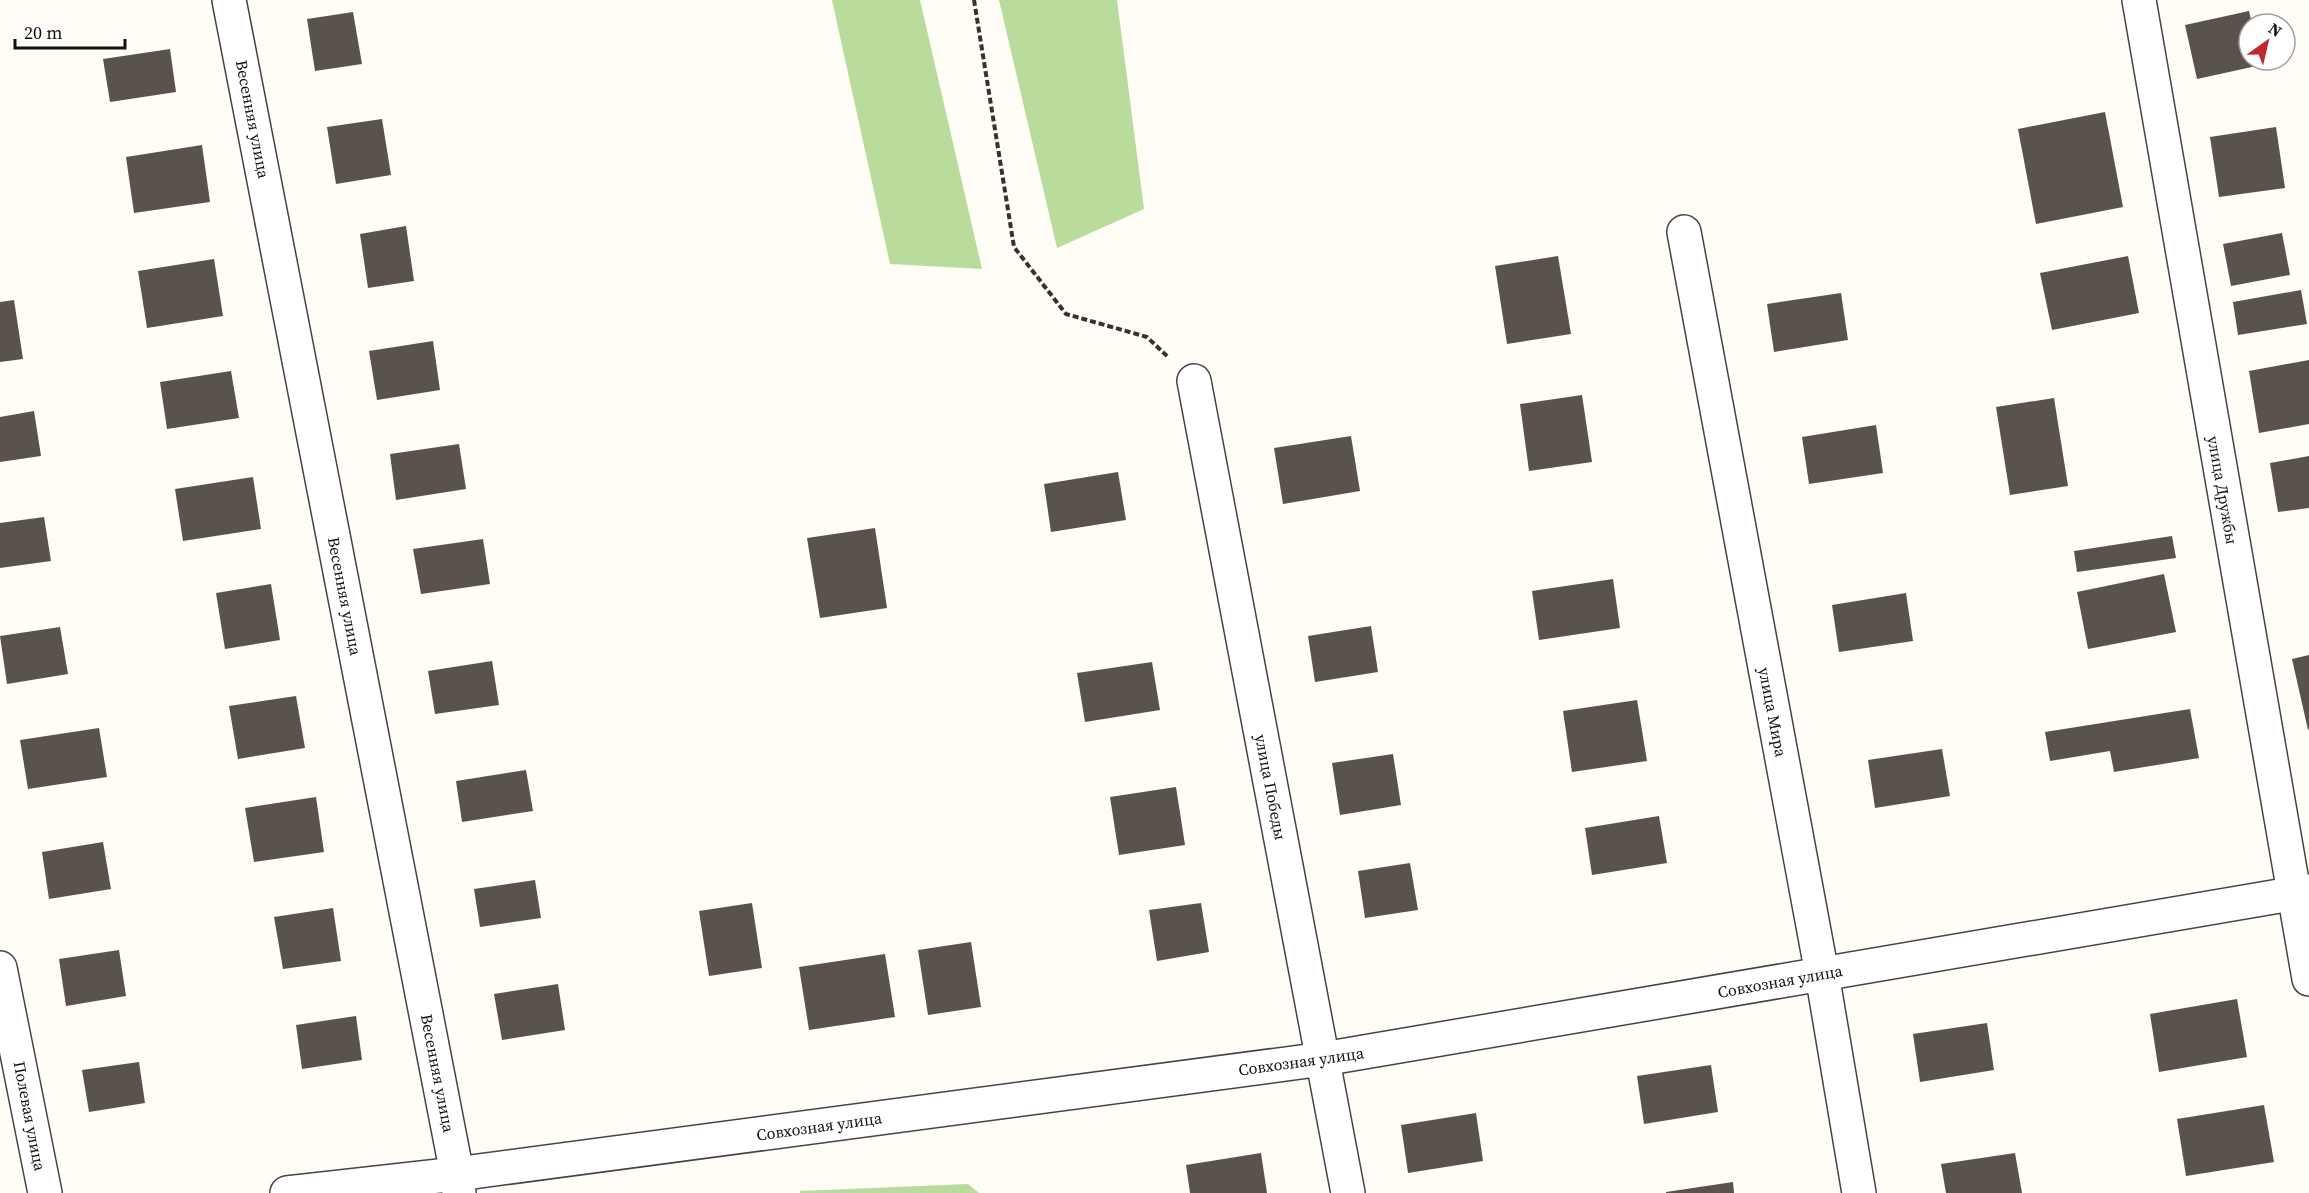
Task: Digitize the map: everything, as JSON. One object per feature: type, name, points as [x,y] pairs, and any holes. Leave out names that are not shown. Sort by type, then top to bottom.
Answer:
[{"type":"street","name":"Весенняя улица","points":[[230,0],[458,1184]]},
{"type":"street","name":"улица Дружбы","points":[[2139,0],[2301,892],[2309,979]]},
{"type":"street","name":"улица Мира","points":[[1684,232],[1822,974],[1859,1193]]},
{"type":"street","name":"улица Победы","points":[[1194,381],[1348,1193]]},
{"type":"street","name":"Совхозная улица","points":[[287,1193],[458,1184],[1323,1059],[2301,892]]},
{"type":"street","name":"Полевая улица","points":[[0,968],[45,1193]]},
{"type":"path","points":[[974,0],[1014,247],[1066,314],[1147,337],[1194,381]]},
{"type":"green space","points":[[832,0],[920,0],[982,269],[890,264]]},
{"type":"green space","points":[[999,0],[1117,0],[1144,209],[1057,248]]},
{"type":"green space","points":[[968,1184],[979,1193],[800,1193],[800,1191]]},
{"type":"building","points":[[353,12],[362,64],[315,71],[307,19]]},
{"type":"building","points":[[2237,14],[2237,70],[2197,79],[2185,25]]},
{"type":"building","points":[[170,49],[176,92],[110,102],[103,59]]},
{"type":"building","points":[[2105,112],[2123,207],[2036,224],[2018,129]]},
{"type":"building","points":[[382,119],[391,175],[336,184],[327,127]]},
{"type":"building","points":[[2276,127],[2285,188],[2219,197],[2210,137]]},
{"type":"building","points":[[202,145],[210,202],[134,213],[126,157]]},
{"type":"building","points":[[406,226],[414,281],[368,288],[360,234]]},
{"type":"building","points":[[2282,233],[2290,275],[2231,286],[2223,244]]},
{"type":"building","points":[[1558,256],[1571,334],[1507,344],[1495,266]]},
{"type":"building","points":[[2128,256],[2139,313],[2052,330],[2040,273]]},
{"type":"building","points":[[214,259],[223,316],[147,328],[138,271]]},
{"type":"building","points":[[2301,290],[2307,324],[2238,335],[2233,302]]},
{"type":"building","points":[[1841,293],[1848,340],[1774,352],[1767,304]]},
{"type":"building","points":[[14,300],[23,359],[0,362],[0,302]]},
{"type":"building","points":[[433,341],[440,390],[377,400],[369,351]]},
{"type":"building","points":[[2309,360],[2309,424],[2259,433],[2249,371]]},
{"type":"building","points":[[231,371],[239,418],[167,429],[160,382]]},
{"type":"building","points":[[1582,395],[1592,462],[1529,471],[1520,404]]},
{"type":"building","points":[[2054,398],[2068,486],[2010,495],[1996,407]]},
{"type":"building","points":[[34,411],[41,456],[0,462],[0,417]]},
{"type":"building","points":[[1876,425],[1883,473],[1809,484],[1802,437]]},
{"type":"building","points":[[1351,436],[1360,491],[1283,504],[1274,448]]},
{"type":"building","points":[[459,444],[466,489],[396,500],[390,454]]},
{"type":"building","points":[[2309,456],[2309,508],[2278,512],[2270,463]]},
{"type":"building","points":[[1118,472],[1126,520],[1051,532],[1044,484]]},
{"type":"building","points":[[253,477],[261,529],[183,541],[175,489]]},
{"type":"building","points":[[44,517],[51,561],[0,568],[0,523]]},
{"type":"building","points":[[875,528],[887,608],[820,618],[807,538]]},
{"type":"building","points":[[2172,536],[2176,558],[2077,572],[2074,551]]},
{"type":"building","points":[[483,539],[490,584],[421,594],[413,549]]},
{"type":"building","points":[[2164,574],[2176,632],[2088,649],[2077,592]]},
{"type":"building","points":[[1613,579],[1620,628],[1539,640],[1532,591]]},
{"type":"building","points":[[271,584],[280,640],[225,649],[216,593]]},
{"type":"building","points":[[1906,593],[1913,641],[1839,652],[1832,605]]},
{"type":"building","points":[[1371,626],[1378,672],[1315,682],[1308,636]]},
{"type":"building","points":[[60,627],[68,674],[7,684],[0,636]]},
{"type":"building","points":[[2309,655],[2309,729],[2308,730],[2292,659]]},
{"type":"building","points":[[492,661],[499,705],[435,714],[428,671]]},
{"type":"building","points":[[1152,662],[1160,710],[1085,722],[1077,673]]},
{"type":"building","points":[[296,696],[305,748],[238,759],[229,706]]},
{"type":"building","points":[[1637,700],[1647,761],[1572,772],[1563,711]]},
{"type":"building","points":[[2190,709],[2199,758],[2114,772],[2110,751],[2050,761],[2045,732]]},
{"type":"building","points":[[99,728],[107,777],[28,789],[20,740]]},
{"type":"building","points":[[1942,749],[1950,796],[1875,808],[1868,760]]},
{"type":"building","points":[[1393,754],[1401,805],[1340,815],[1332,763]]},
{"type":"building","points":[[526,770],[533,811],[462,822],[456,781]]},
{"type":"building","points":[[1176,787],[1185,845],[1119,855],[1110,797]]},
{"type":"building","points":[[316,797],[324,852],[254,862],[245,808]]},
{"type":"building","points":[[1659,816],[1667,863],[1592,875],[1585,828]]},
{"type":"building","points":[[103,842],[111,889],[49,899],[42,852]]},
{"type":"building","points":[[1410,863],[1418,910],[1365,918],[1358,871]]},
{"type":"building","points":[[535,880],[541,918],[480,927],[474,889]]},
{"type":"building","points":[[752,903],[762,968],[709,976],[699,911]]},
{"type":"building","points":[[1201,903],[1209,952],[1157,961],[1149,910]]},
{"type":"building","points":[[333,908],[341,961],[283,969],[274,917]]},
{"type":"building","points":[[971,942],[981,1007],[928,1015],[918,950]]},
{"type":"building","points":[[119,950],[126,996],[66,1006],[59,959]]},
{"type":"building","points":[[885,954],[895,1017],[809,1030],[799,967]]},
{"type":"building","points":[[558,984],[565,1030],[502,1040],[494,994]]},
{"type":"building","points":[[2237,999],[2247,1057],[2159,1072],[2150,1014]]},
{"type":"building","points":[[356,1016],[362,1060],[302,1069],[296,1025]]},
{"type":"building","points":[[1987,1023],[1994,1070],[1920,1082],[1913,1034]]},
{"type":"building","points":[[139,1062],[145,1103],[89,1112],[82,1070]]},
{"type":"building","points":[[1711,1065],[1718,1112],[1644,1124],[1637,1076]]},
{"type":"building","points":[[2264,1105],[2274,1162],[2186,1176],[2177,1119]]},
{"type":"building","points":[[1476,1113],[1483,1161],[1408,1173],[1401,1125]]},
{"type":"building","points":[[1261,1153],[1267,1193],[1190,1193],[1186,1165]]},
{"type":"building","points":[[2015,1153],[2022,1193],[1946,1193],[1941,1164]]},
{"type":"building","points":[[1733,1182],[1734,1193],[1666,1193],[1666,1192]]}]
